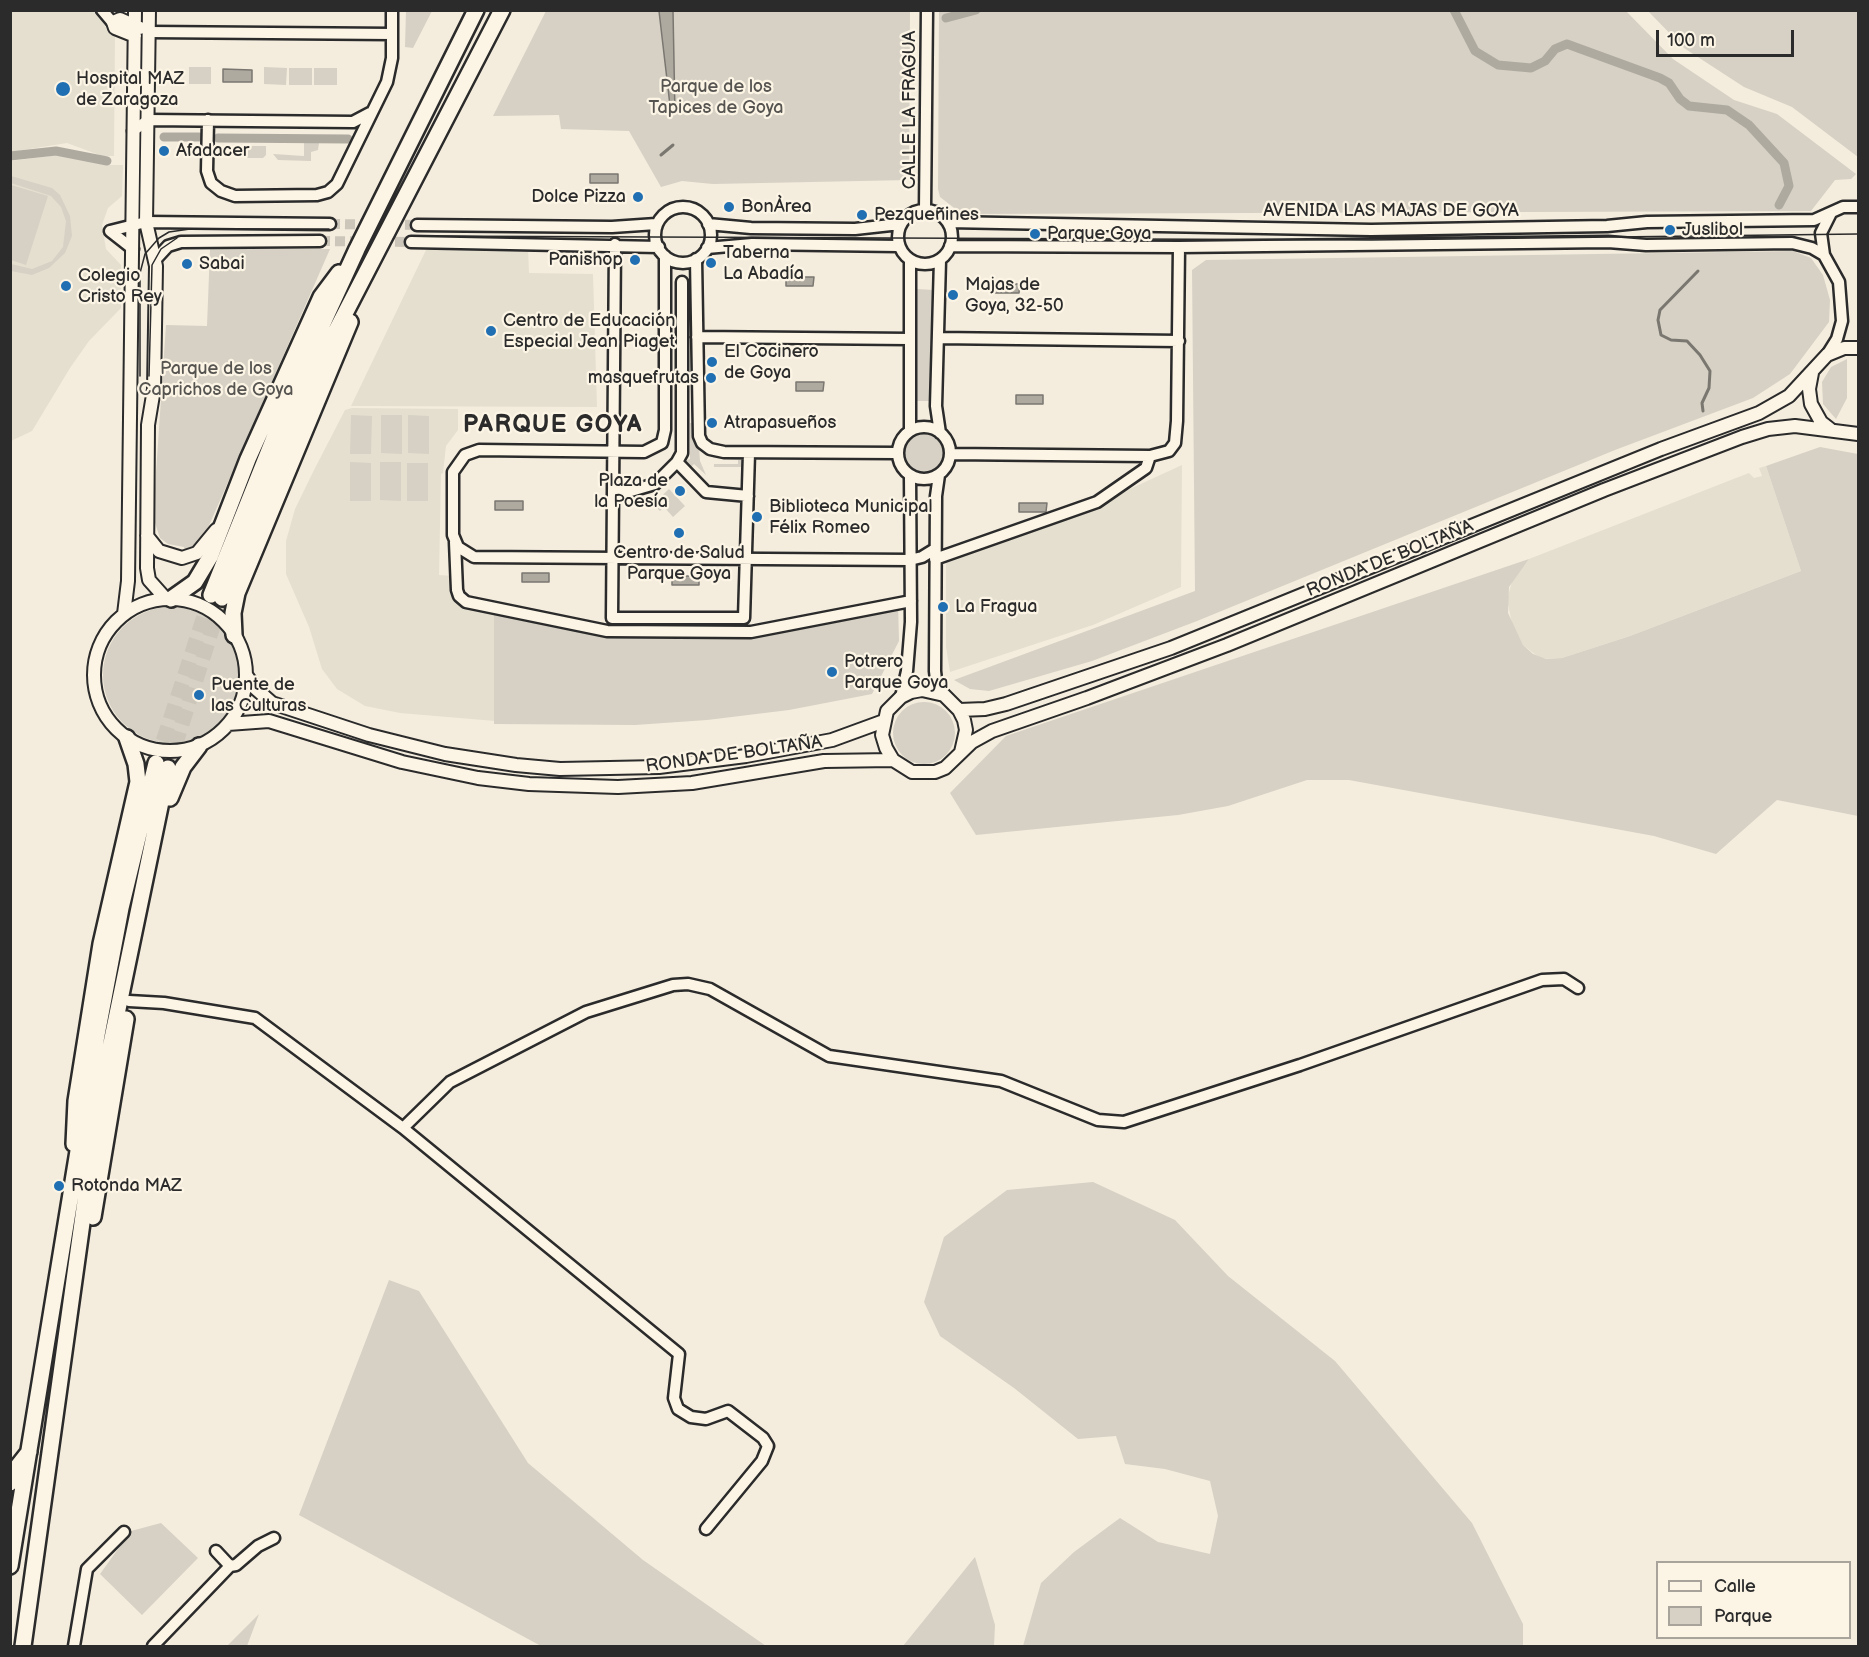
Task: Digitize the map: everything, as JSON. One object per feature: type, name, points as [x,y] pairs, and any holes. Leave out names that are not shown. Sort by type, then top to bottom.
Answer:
[{"type":"highway","points":[[476,10],[357,249],[300,373],[217,596],[309,383],[502,10]]},
{"type":"highway","points":[[234,635],[234,603],[251,557],[345,333],[407,210],[412,183]]},
{"type":"highway","points":[[169,599],[188,588],[200,575],[226,517],[248,459],[321,297],[357,249]]},
{"type":"highway","points":[[75,1166],[73,1120],[84,1043],[101,944],[138,782],[136,764],[127,738]]},
{"type":"highway","points":[[60,1381],[72,1348],[129,1001],[170,798],[183,767],[199,746]]},
{"type":"highway","points":[[10,1566],[31,1450],[75,1166],[121,908],[162,765],[99,1101],[23,1647]]},
{"type":"highway","points":[[10,1483],[14,1472],[31,1450]]},
{"type":"main road","points":[[135,10],[148,90],[146,222],[156,259],[154,389],[148,420],[147,574],[154,587],[169,599]]},
{"type":"main road","points":[[124,614],[128,581],[134,131],[140,32],[149,10]]},
{"type":"main road","points":[[113,23],[118,18],[140,32]]},
{"type":"main road","points":[[1827,355],[1838,349],[1858,348]]},
{"type":"main road","name":"RONDA DE BOLTAÑA","points":[[959,710],[986,709],[1006,704],[1172,648],[1661,449],[1767,410],[1789,396],[1827,355]]},
{"type":"main road","points":[[1814,370],[1809,389],[1811,404],[1821,422],[1839,433]]},
{"type":"main road","name":"RONDA DE BOLTAÑA","points":[[228,724],[269,721],[402,762],[478,778],[529,784],[618,787],[692,783],[814,762],[893,760],[912,772],[935,772],[945,768],[961,752],[985,734],[1023,718],[1087,698],[1227,645],[1604,490],[1742,437],[1787,426],[1816,427],[1839,433],[1858,434]]},
{"type":"main road","points":[[147,536],[154,547],[166,555],[182,558],[191,556],[202,549],[226,517]]},
{"type":"main road","points":[[169,599],[201,606],[214,613],[234,635],[241,648],[246,675],[242,698],[228,724],[215,737],[199,746],[168,751],[154,750],[127,738],[105,715],[95,691],[95,658],[103,640],[124,614],[140,605],[169,599]]},
{"type":"main road","name":"RONDA DE BOLTAÑA","points":[[246,675],[256,689],[272,703],[369,735],[445,754],[560,769],[658,767],[746,756],[832,740],[884,721]]},
{"type":"main road","points":[[893,760],[884,742],[884,721],[887,711],[901,697],[922,690],[944,695],[959,710],[966,730],[961,752]]},
{"type":"street","points":[[102,10],[113,23]]},
{"type":"street","points":[[208,120],[207,171],[216,187],[235,196],[317,195],[328,192],[337,184],[390,71],[392,10]]},
{"type":"street","name":"CALLE LA FRAGUA","points":[[925,209],[927,10]]},
{"type":"street","points":[[140,32],[392,34]]},
{"type":"street","points":[[134,131],[148,120],[353,122],[361,120],[372,111]]},
{"type":"street","points":[[411,242],[615,244],[662,252],[678,262],[696,259],[707,248],[710,238],[708,224],[700,214],[684,206],[669,210],[656,224],[612,226],[417,225]]},
{"type":"street","name":"AVENIDA LAS MAJAS DE GOYA","points":[[948,222],[1371,230],[1810,220],[1842,207],[1858,207]]},
{"type":"street","points":[[925,209],[939,213],[948,222],[952,233],[950,246],[939,260],[925,264],[910,260],[898,246],[897,234],[900,224],[909,214],[925,209]]},
{"type":"street","points":[[1827,355],[1834,345],[1841,325],[1842,299],[1836,273],[1824,255],[1821,233],[1832,213]]},
{"type":"street","points":[[133,249],[110,231],[134,227],[146,222],[330,224]]},
{"type":"street","points":[[656,224],[662,252],[665,430],[662,443],[644,452],[479,450],[465,455],[453,472],[459,596],[466,602],[607,631],[751,632],[911,601]]},
{"type":"street","points":[[708,224],[751,228],[855,229],[900,224]]},
{"type":"street","points":[[156,259],[168,246],[177,243],[320,241]]},
{"type":"street","name":"AVENIDA LAS MAJAS DE GOYA","points":[[950,246],[1179,248],[1608,242],[1646,245],[1786,243],[1805,245],[1824,255]]},
{"type":"street","points":[[615,244],[612,618],[744,618],[748,453]]},
{"type":"street","points":[[707,248],[752,244],[898,246]]},
{"type":"street","points":[[950,454],[1150,456],[1168,451],[1175,443],[1179,341],[1179,248]]},
{"type":"street","points":[[696,259],[699,436],[702,443],[716,451],[748,453],[897,453]]},
{"type":"street","points":[[910,260],[910,431]]},
{"type":"street","points":[[939,260],[936,406],[940,433]]},
{"type":"street","points":[[612,492],[631,491],[655,484],[677,462],[682,453],[682,282]]},
{"type":"street","points":[[697,337],[909,339]]},
{"type":"street","points":[[938,338],[1179,341]]},
{"type":"street","points":[[939,475],[924,480],[910,476],[902,468],[897,453],[901,440],[910,431],[927,427],[940,433],[947,441],[950,454],[946,467],[939,475],[936,490],[935,670],[936,680],[944,695]]},
{"type":"street","points":[[455,542],[462,552],[474,557],[910,560],[1097,502],[1146,468],[1150,456]]},
{"type":"street","points":[[677,462],[706,492],[748,496]]},
{"type":"street","points":[[901,697],[908,664],[911,601],[910,476]]},
{"type":"street","points":[[403,1128],[450,1082],[586,1012],[673,985],[688,984],[710,988],[829,1056],[1001,1081],[1098,1120],[1124,1122],[1300,1065],[1542,980],[1564,979],[1578,988]]},
{"type":"street","points":[[129,1001],[164,1003],[255,1018],[403,1128],[680,1354],[674,1398],[678,1409],[691,1417],[706,1419],[728,1411],[763,1438],[768,1446],[762,1461],[706,1528]]},
{"type":"street","points":[[74,1647],[87,1569],[124,1532]]},
{"type":"street","points":[[153,1647],[230,1566],[236,1566],[258,1546],[274,1538]]},
{"type":"street","points":[[216,1551],[230,1566]]},
{"type":"shaded area","name":"Hospital MAZ de Zaragoza","points":[[10,11],[90,11],[99,14],[115,34],[114,156],[102,156],[67,143],[11,152]]},
{"type":"shaded area","points":[[659,11],[673,11],[675,114],[671,114]]},
{"type":"shaded area","points":[[223,69],[252,70],[252,82],[223,82]]},
{"type":"shaded area","name":"Colegio Cristo Rey","points":[[75,155],[104,165],[123,165],[122,196],[108,208],[102,225],[106,249],[121,265],[121,308],[89,341],[32,431],[11,441],[10,161]]},
{"type":"shaded area","points":[[590,174],[618,174],[618,183],[590,183]]},
{"type":"shaded area","name":"Centro de Educación Especial Jean Piaget","points":[[528,248],[529,273],[593,274],[597,407],[351,406],[426,250]]},
{"type":"shaded area","points":[[786,277],[814,277],[813,286],[786,286]]},
{"type":"shaded area","points":[[992,284],[1020,284],[1019,293],[992,293]]},
{"type":"shaded area","points":[[796,382],[824,382],[823,391],[796,391]]},
{"type":"shaded area","points":[[1016,395],[1043,395],[1043,404],[1016,404]]},
{"type":"shaded area","points":[[352,408],[458,409],[458,430],[446,446],[441,474],[439,575],[454,576],[463,605],[495,614],[495,721],[400,713],[365,706],[337,689],[322,669],[309,627],[286,574],[286,541],[295,509],[314,470],[345,410]]},
{"type":"shaded area","points":[[1182,465],[1181,587],[1093,625],[950,672],[946,647],[946,557],[1108,499]]},
{"type":"shaded area","points":[[1766,466],[1801,571],[1630,636],[1562,658],[1541,659],[1523,645],[1512,623],[1507,600],[1512,581],[1529,559],[1749,473],[1754,478],[1762,476],[1759,468]]},
{"type":"shaded area","points":[[495,501],[523,501],[523,510],[495,510]]},
{"type":"shaded area","points":[[1019,503],[1047,503],[1046,512],[1019,512]]},
{"type":"shaded area","points":[[522,573],[549,573],[549,582],[522,582]]},
{"type":"shaded area","points":[[672,576],[699,576],[699,585],[672,585]]},
{"type":"green space","points":[[939,10],[1626,11],[1673,59],[1734,100],[1777,114],[1856,174],[1851,179],[1835,180],[1811,211],[962,214],[940,197],[938,189]]},
{"type":"green space","points":[[406,11],[432,11],[413,48],[405,47]]},
{"type":"green space","name":"Parque de los Tapices de Goya","points":[[546,11],[910,11],[909,180],[713,184],[682,181],[661,187],[629,131],[561,129],[559,115],[493,116]]},
{"type":"green space","points":[[1648,11],[1858,11],[1858,157],[1792,107],[1744,87],[1684,48]]},
{"type":"green space","points":[[189,67],[211,67],[211,84],[189,84]]},
{"type":"green space","points":[[264,67],[287,68],[286,85],[264,84]]},
{"type":"green space","points":[[289,68],[312,68],[312,85],[289,85]]},
{"type":"green space","points":[[314,68],[337,68],[337,85],[314,85]]},
{"type":"green space","points":[[304,143],[319,143],[318,150],[311,152],[311,161],[278,160],[273,154],[304,156]]},
{"type":"green space","points":[[234,146],[266,146],[266,155],[263,158],[248,158]]},
{"type":"green space","points":[[11,176],[52,188],[60,195],[70,216],[72,236],[65,253],[49,268],[32,275],[11,271],[11,264],[32,269],[52,261],[63,247],[66,221],[61,207],[51,196],[11,183]]},
{"type":"green space","points":[[11,185],[48,196],[26,265],[11,260]]},
{"type":"green space","name":"Parque de los Caprichos de Goya","points":[[210,249],[330,249],[204,537],[197,546],[185,551],[184,547],[168,544],[160,538],[153,517],[166,325],[207,326]]},
{"type":"green space","points":[[1793,251],[1811,258],[1823,275],[1830,300],[1829,322],[1790,374],[1753,398],[1615,450],[1197,621],[1092,661],[989,691],[970,689],[954,680],[1195,591],[1192,270],[1206,260]]},
{"type":"green space","points":[[917,289],[933,290],[932,401],[916,401]]},
{"type":"green space","points":[[1847,359],[1847,398],[1836,419],[1823,404],[1822,382],[1831,367]]},
{"type":"green space","points":[[351,415],[372,416],[371,454],[350,454]]},
{"type":"green space","points":[[381,415],[402,415],[402,454],[381,453]]},
{"type":"green space","points":[[408,415],[429,416],[429,454],[408,453]]},
{"type":"green space","points":[[690,423],[693,423],[695,439],[710,454],[745,457],[745,467],[714,467],[714,464],[738,464],[738,460],[714,458],[699,448],[700,461],[706,475],[694,464],[691,467],[685,461],[690,459]]},
{"type":"green space","points":[[923,434],[931,435],[937,440],[942,446],[942,462],[937,468],[931,473],[923,474],[915,473],[909,468],[904,462],[903,454],[904,446],[909,440],[915,435]]},
{"type":"green space","points":[[1820,447],[1858,454],[1858,816],[1777,800],[1716,854],[1654,836],[1349,780],[1307,780],[1228,806],[1178,815],[976,835],[950,793],[1006,736],[1529,559],[1509,587],[1508,613],[1523,645],[1533,654],[1546,659],[1562,658],[1630,636],[1801,571],[1766,466]]},
{"type":"green space","points":[[350,462],[371,463],[371,501],[350,501]]},
{"type":"green space","points":[[380,462],[401,462],[401,501],[380,500]]},
{"type":"green space","points":[[407,463],[428,463],[428,501],[407,501]]},
{"type":"green space","points":[[669,489],[685,506],[673,517],[664,507],[660,511],[653,504]]},
{"type":"green space","points":[[898,603],[899,641],[872,694],[789,710],[707,720],[635,725],[494,724],[494,609],[607,631],[751,632]]},
{"type":"green space","points":[[171,607],[197,612],[219,627],[234,649],[239,675],[234,701],[219,723],[197,738],[171,743],[145,738],[123,723],[108,701],[103,675],[108,649],[123,627],[145,612]]},
{"type":"green space","points":[[918,702],[930,702],[946,711],[953,721],[955,733],[953,745],[946,755],[930,764],[918,764],[907,759],[898,750],[893,739],[893,727],[898,716],[907,707]]},
{"type":"green space","points":[[1093,1182],[1175,1220],[1228,1276],[1335,1361],[1472,1523],[1523,1624],[1523,1646],[1023,1646],[1041,1583],[1074,1552],[1120,1518],[1158,1542],[1210,1554],[1218,1516],[1210,1481],[1165,1469],[1125,1464],[1116,1436],[1078,1439],[1014,1388],[940,1336],[924,1302],[944,1237],[1007,1190]]},
{"type":"green space","points":[[389,1280],[419,1291],[528,1463],[643,1560],[766,1646],[541,1646],[299,1515]]},
{"type":"green space","points":[[161,1523],[198,1558],[142,1615],[100,1574],[131,1531]]},
{"type":"green space","points":[[975,1557],[995,1625],[994,1646],[903,1646]]},
{"type":"green space","points":[[259,1614],[247,1646],[227,1646]]},
{"type":"waterway","points":[[946,18],[976,10]]},
{"type":"waterway","points":[[1454,10],[1475,51],[1498,65],[1531,68],[1545,61],[1555,49],[1567,44],[1660,78],[1669,83],[1680,99],[1689,106],[1727,110],[1749,125],[1784,163],[1789,186],[1779,205]]},
{"type":"waterway","points":[[164,137],[199,137]]},
{"type":"waterway","points":[[218,138],[348,139]]},
{"type":"waterway","points":[[661,155],[673,145]]},
{"type":"waterway","points":[[10,156],[56,151],[107,161]]},
{"type":"waterway","points":[[1698,271],[1660,310],[1658,320],[1661,335],[1671,340],[1687,341],[1710,371],[1709,388],[1702,403],[1703,411]]},
{"type":"tunnel","points":[[330,224],[417,225]]},
{"type":"tunnel","points":[[320,241],[411,242]]},
{"type":"tunnel","points":[[156,763],[211,595]]},
{"type":"tunnel","points":[[168,768],[222,598]]},
{"type":"tram line","points":[[140,376],[140,273],[145,254],[159,238],[169,232],[190,229],[329,229]]},
{"type":"tram line","points":[[414,236],[1371,240],[1858,234]]},
{"type":"tram line","points":[[149,376],[152,265],[161,249],[177,238]]},
{"type":"place","name":"Hospital MAZ de Zaragoza","points":[[63,89]]},
{"type":"place","name":"Afadacer","points":[[164,151]]},
{"type":"place","name":"Dolce Pizza","points":[[638,197]]},
{"type":"place","name":"BonÀrea","points":[[729,207]]},
{"type":"place","name":"Pezqueñines","points":[[862,215]]},
{"type":"place","name":"Juslibol","points":[[1670,230]]},
{"type":"place","name":"Parque Goya","points":[[1035,234]]},
{"type":"place","name":"Panishop","points":[[635,260]]},
{"type":"place","name":"Taberna La Abadía","points":[[711,263]]},
{"type":"place","name":"Sabai","points":[[187,264]]},
{"type":"place","name":"Colegio Cristo Rey","points":[[66,286]]},
{"type":"place","name":"Majas de Goya, 32-50","points":[[953,295]]},
{"type":"place","name":"Centro de Educación Especial Jean Piaget","points":[[491,331]]},
{"type":"place","name":"El Cocinero de Goya","points":[[712,362]]},
{"type":"place","name":"masquefrutas","points":[[711,378]]},
{"type":"place","name":"Atrapasueños","points":[[712,423]]},
{"type":"place","name":"Plaza de la Poesía","points":[[680,491]]},
{"type":"place","name":"Biblioteca Municipal Félix Romeo","points":[[757,517]]},
{"type":"place","name":"Centro de Salud Parque Goya","points":[[679,533]]},
{"type":"place","name":"La Fragua","points":[[943,607]]},
{"type":"place","name":"Potrero Parque Goya","points":[[832,672]]},
{"type":"place","name":"Puente de las Culturas","points":[[199,695]]},
{"type":"place","name":"Rotonda MAZ","points":[[59,1186]]},
{"type":"district","name":"PARQUE GOYA","points":[[553,426]]}]
